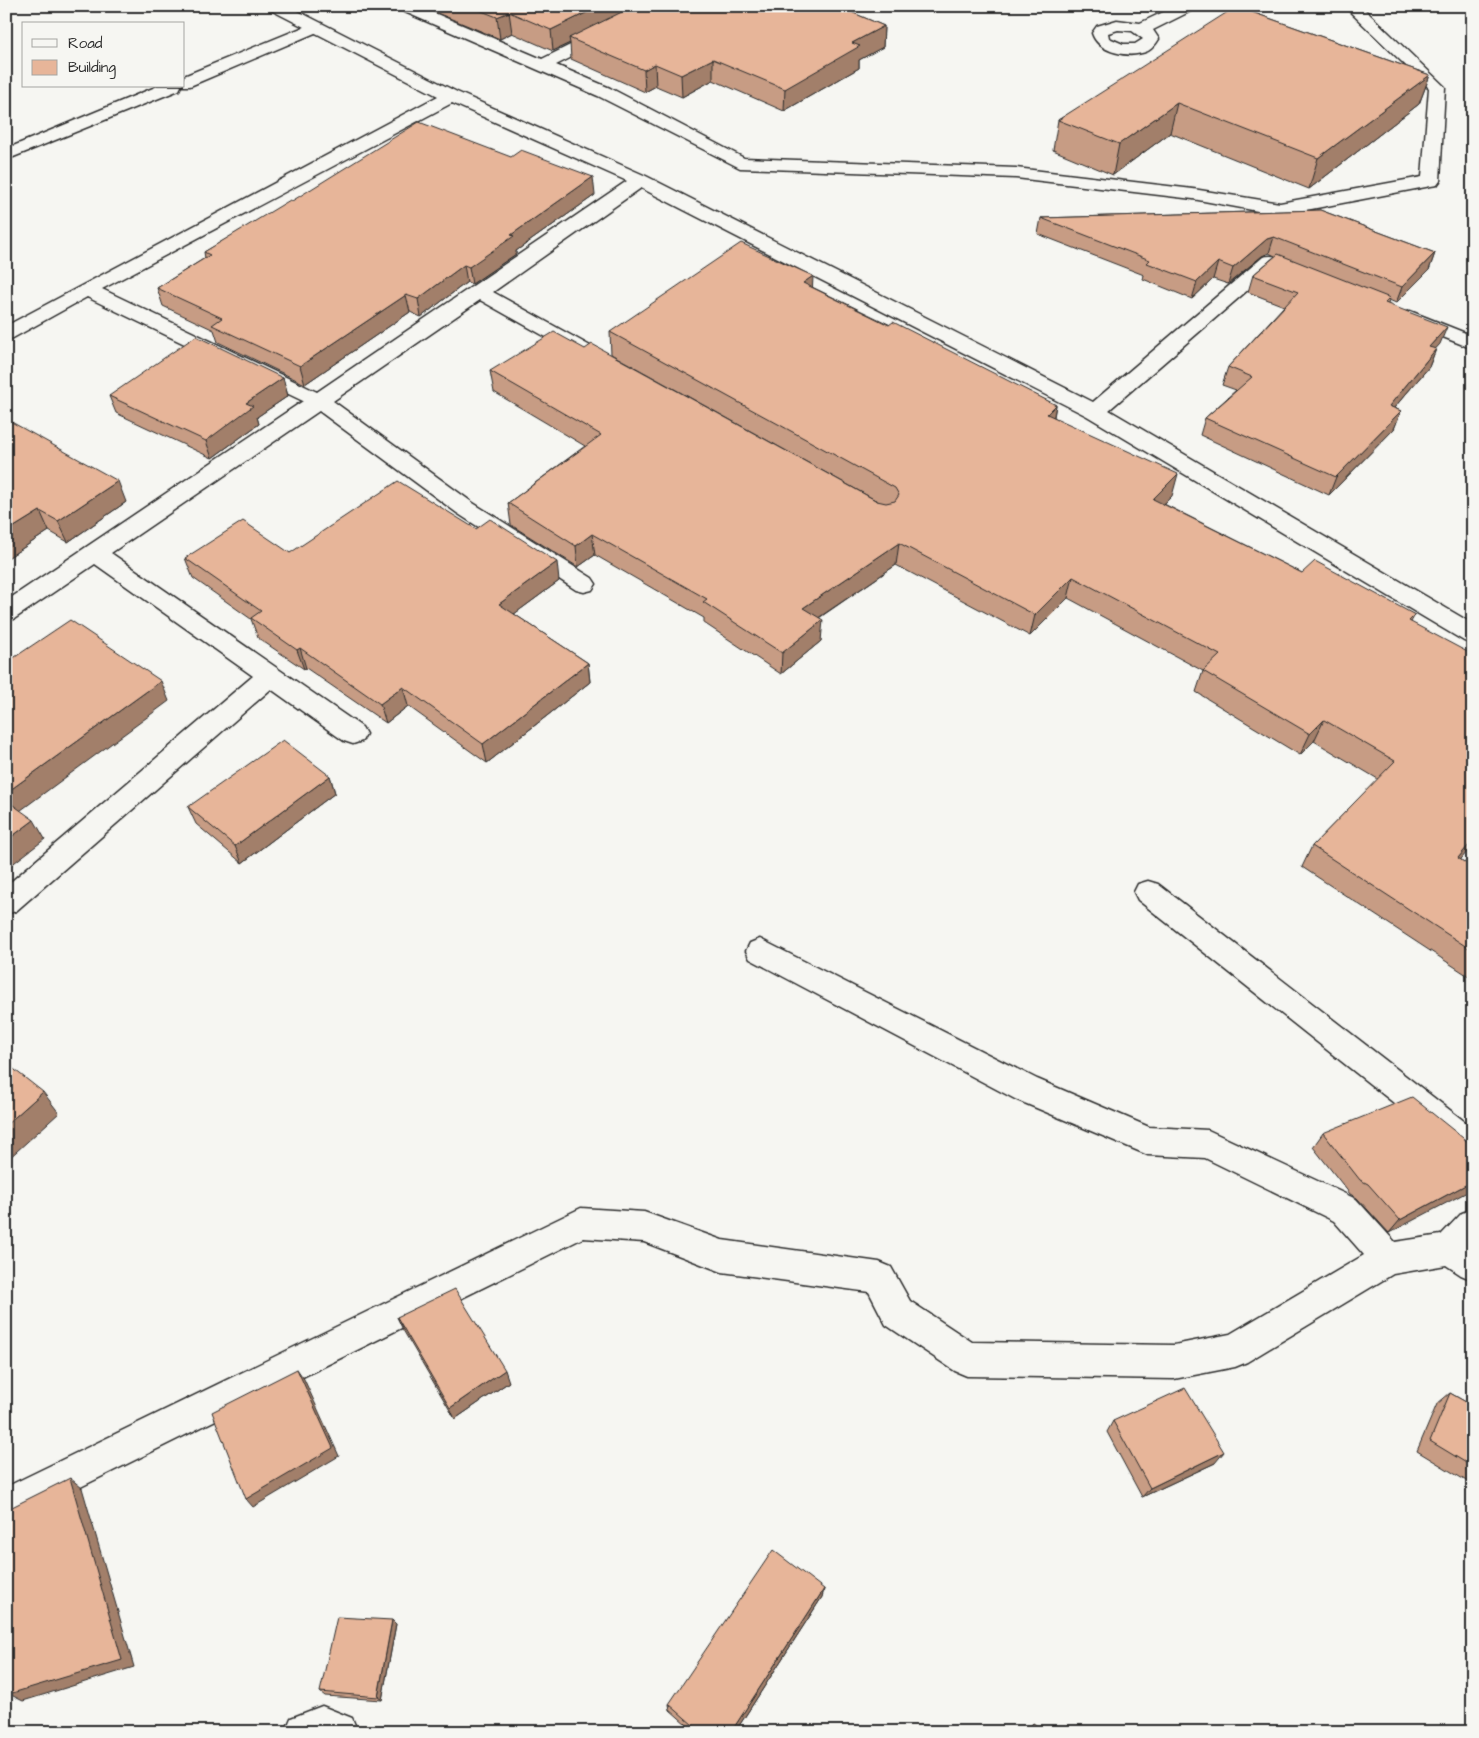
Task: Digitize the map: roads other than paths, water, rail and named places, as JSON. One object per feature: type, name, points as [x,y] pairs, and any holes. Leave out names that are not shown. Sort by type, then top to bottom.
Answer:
[{"type":"street","points":[[274,6],[451,96],[640,180],[1095,411],[1473,636]]},
{"type":"street","points":[[404,6],[604,92],[740,163],[1016,173],[1193,194],[1280,209],[1431,181],[1437,87],[1352,6]]},
{"type":"street","points":[[543,66],[662,6]]},
{"type":"street","points":[[1140,28],[1189,6]]},
{"type":"street","points":[[185,82],[316,27]]},
{"type":"street","points":[[6,155],[168,88]]},
{"type":"street","points":[[6,334],[451,96]]},
{"type":"street","points":[[6,613],[479,292],[640,180]]},
{"type":"street","points":[[1095,411],[1270,261],[1306,276]]},
{"type":"street","points":[[87,289],[319,401],[465,508],[584,584]]},
{"type":"street","points":[[479,292],[600,359]]},
{"type":"street","points":[[1390,309],[1473,342]]},
{"type":"street","points":[[95,553],[353,734]]},
{"type":"street","points":[[6,903],[270,676]]},
{"type":"street","points":[[1148,892],[1473,1147]]},
{"type":"street","points":[[760,950],[1026,1089],[1148,1141],[1208,1144],[1345,1210],[1388,1259]]},
{"type":"street","points":[[6,1506],[581,1223],[644,1227],[722,1256],[879,1278],[898,1313],[967,1358],[1174,1362],[1235,1350],[1388,1259],[1462,1256],[1473,1224]]}]
